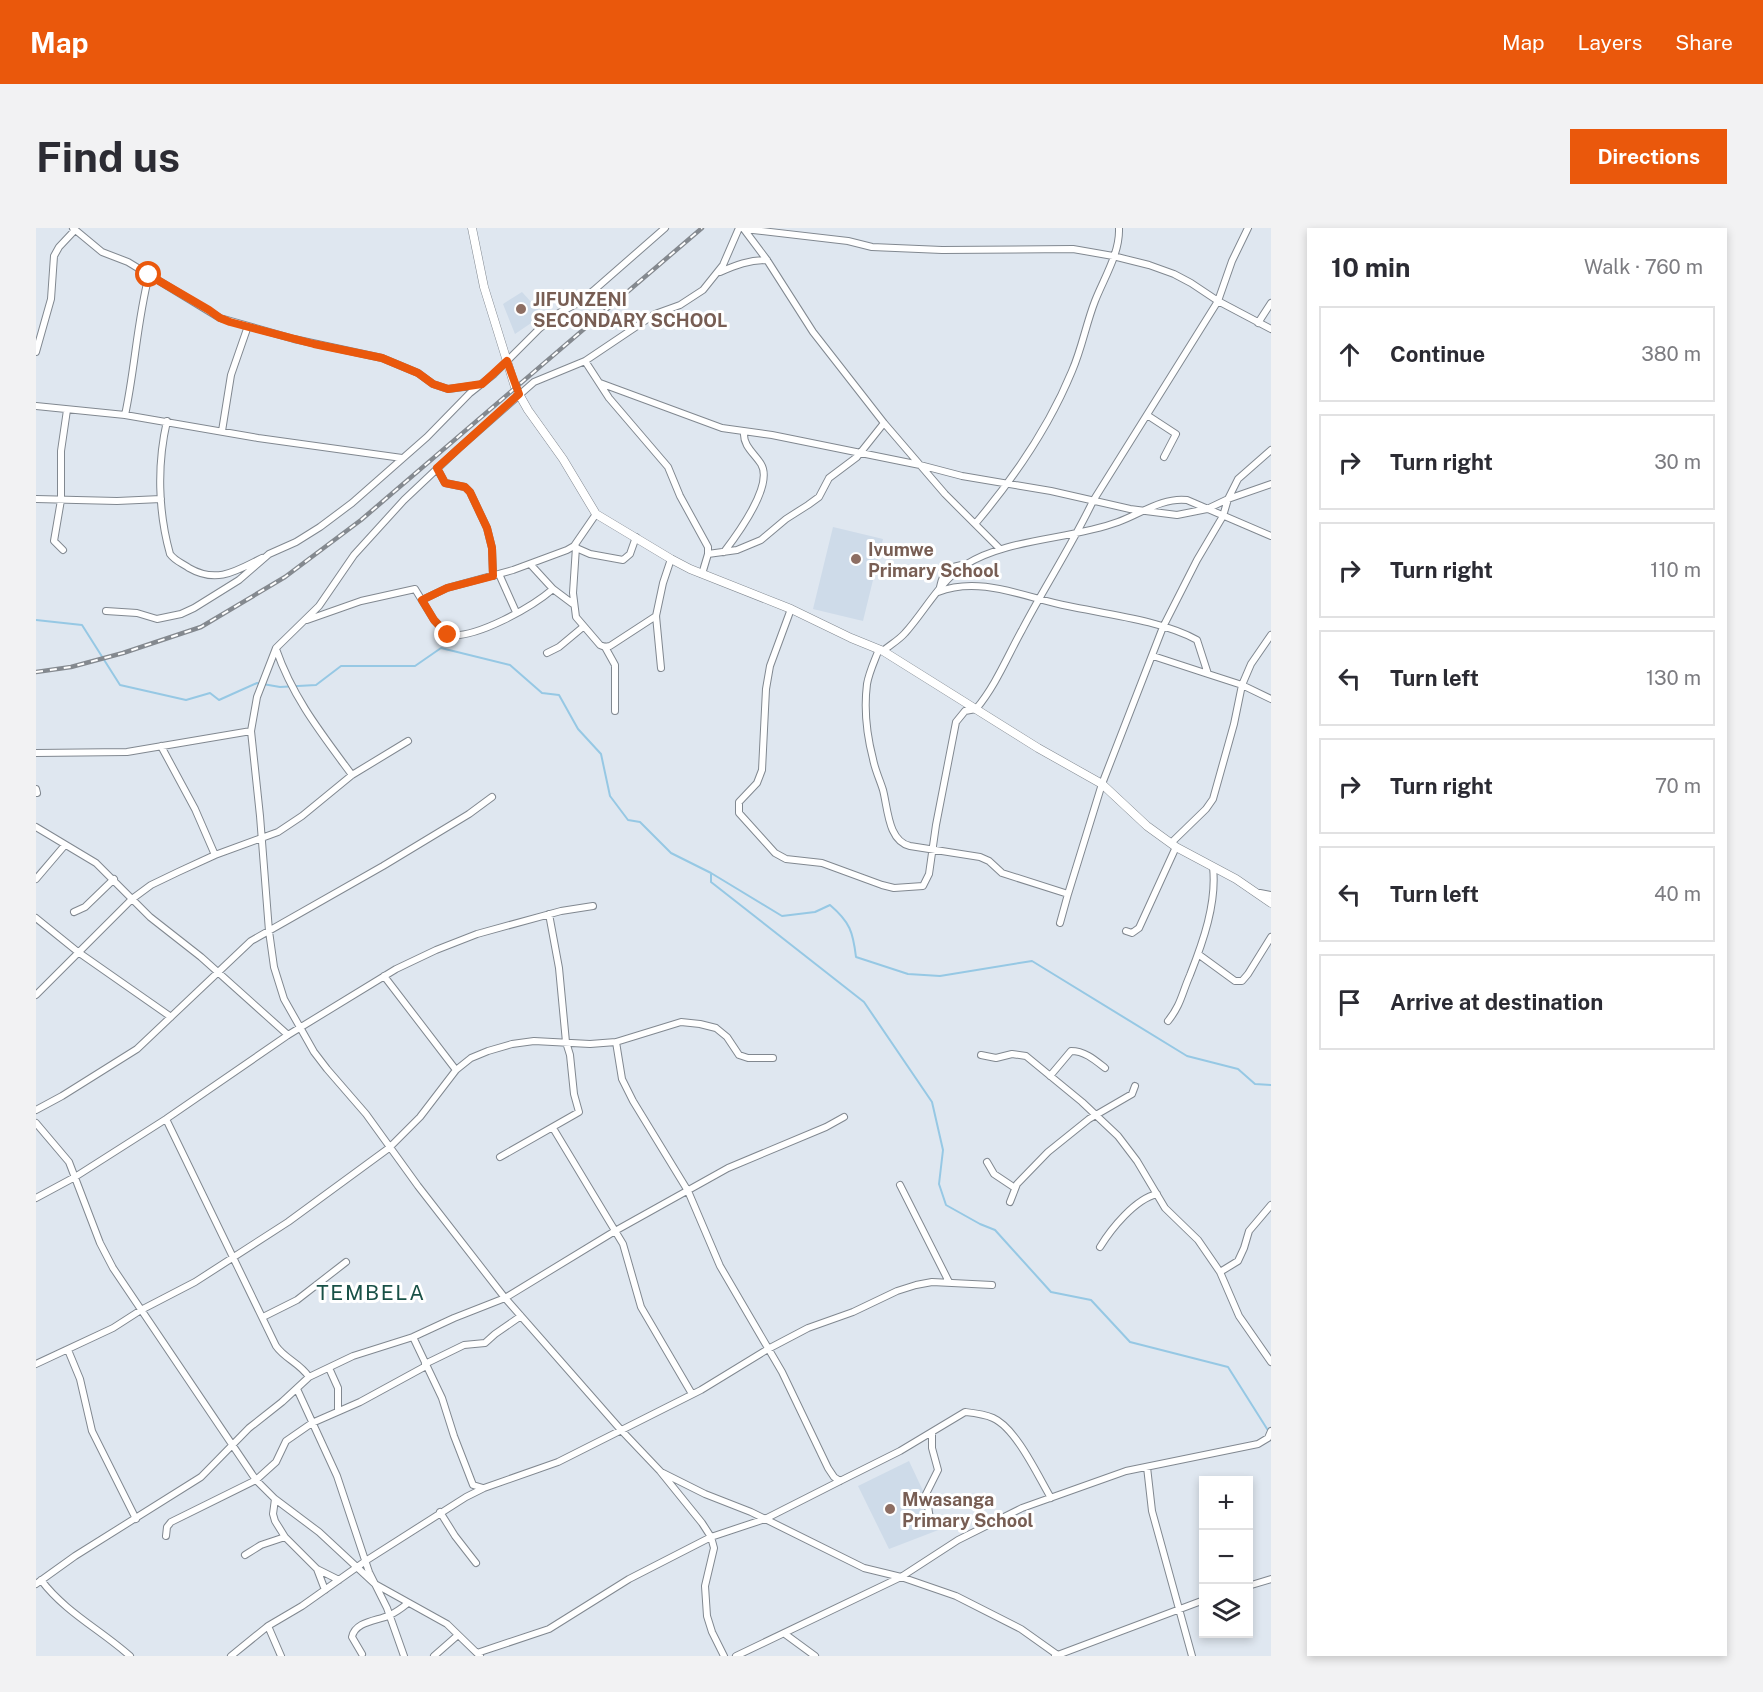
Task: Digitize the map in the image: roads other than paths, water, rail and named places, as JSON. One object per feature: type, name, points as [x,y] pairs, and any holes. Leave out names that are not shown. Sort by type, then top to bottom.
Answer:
[{"type":"street","points":[[472,228],[484,287],[519,394],[563,459],[596,514],[670,559],[881,650],[1102,784],[1147,826],[1173,845],[1259,893],[1271,903]]},
{"type":"street","points":[[167,422],[161,455],[160,499],[170,554],[174,560],[196,572],[220,576],[243,568],[296,542],[336,516],[427,437],[470,393],[540,329],[559,313],[593,291],[665,228]]},
{"type":"street","points":[[742,228],[848,241],[872,247],[942,250],[1073,249],[1113,256],[1174,274],[1218,302],[1271,328]]},
{"type":"street","points":[[742,228],[767,260],[813,332],[884,423],[908,448],[920,465],[1000,549]]},
{"type":"street","points":[[724,1656],[712,1632],[706,1603],[705,1586],[714,1548],[711,1537],[688,1504],[660,1471],[505,1298],[389,1148],[366,1114],[327,1069],[284,999],[274,967],[269,931],[251,731],[257,697],[276,648],[319,606],[354,555],[437,468],[519,394],[541,378],[585,361],[655,314],[677,307],[695,296],[710,284],[719,272],[742,228]]},
{"type":"street","points":[[975,524],[996,499],[1043,431],[1072,371],[1086,326],[1118,243],[1119,228]]},
{"type":"street","points":[[790,609],[770,666],[766,689],[762,770],[757,783],[739,802],[739,813],[775,854],[781,857],[822,863],[868,882],[888,886],[923,886],[929,874],[953,730],[961,715],[965,711],[976,709],[989,692],[1093,501],[1218,302],[1232,261],[1248,228]]},
{"type":"street","points":[[36,352],[51,298],[54,256],[58,247],[74,229],[102,252],[128,261],[220,318],[314,344],[382,358],[418,373],[433,384],[448,389],[482,384]]},
{"type":"street","points":[[719,272],[740,263],[767,260]]},
{"type":"street","points":[[125,415],[136,355],[143,297],[149,275]]},
{"type":"street","points":[[1258,323],[1271,303]]},
{"type":"street","points":[[222,431],[231,375],[248,326]]},
{"type":"street","points":[[585,361],[609,398],[668,467],[680,496],[708,547],[702,574]]},
{"type":"street","points":[[600,383],[722,428],[744,433],[766,434],[1143,512],[1177,516],[1207,509],[1271,484]]},
{"type":"street","points":[[36,406],[125,415],[258,438],[402,458]]},
{"type":"street","points":[[63,550],[54,541],[61,500],[61,451],[67,410]]},
{"type":"street","points":[[1147,415],[1176,434],[1164,457]]},
{"type":"street","points":[[708,554],[737,550],[761,540],[786,519],[819,497],[829,478],[859,453],[884,423]]},
{"type":"street","points":[[724,552],[751,512],[764,481],[763,466],[744,442],[744,433]]},
{"type":"street","points":[[1060,923],[1102,784],[1163,627],[1197,560],[1223,516],[1238,479],[1271,450]]},
{"type":"street","points":[[437,468],[445,483],[465,487],[470,492],[487,528],[496,575],[516,612]]},
{"type":"street","points":[[36,499],[117,501],[160,499]]},
{"type":"street","points":[[1068,894],[1002,873],[986,859],[903,844],[899,840],[889,821],[868,732],[867,683],[881,650],[903,635],[938,590],[966,565],[1000,549],[1077,534],[1119,522],[1164,501],[1180,499],[1271,536]]},
{"type":"street","points":[[596,514],[575,547],[573,604],[576,618],[600,645],[605,647],[615,665],[615,711]]},
{"type":"street","points":[[422,600],[447,588],[531,565],[575,547],[590,554],[623,560],[630,554],[636,537]]},
{"type":"street","points":[[106,611],[137,614],[157,619],[181,614],[195,608],[239,580],[269,554]]},
{"type":"street","points":[[661,668],[656,616],[670,559]]},
{"type":"street","points":[[531,565],[553,589],[573,604]]},
{"type":"street","points":[[938,590],[949,587],[994,588],[1163,627],[1197,640],[1208,674]]},
{"type":"street","points":[[306,620],[361,601],[411,589],[416,590],[434,620],[448,635],[466,635],[480,631],[516,612],[553,589]]},
{"type":"street","points":[[605,647],[656,616]]},
{"type":"street","points":[[547,653],[559,647],[583,627]]},
{"type":"street","points":[[1126,931],[1132,933],[1139,928],[1173,845],[1213,799],[1234,724],[1242,685],[1251,664],[1271,635]]},
{"type":"street","points":[[276,648],[284,673],[298,701],[352,775]]},
{"type":"street","points":[[1153,656],[1242,685],[1271,699]]},
{"type":"street","points":[[36,753],[127,752],[251,731]]},
{"type":"street","points":[[36,995],[132,898],[151,885],[215,855],[262,839],[295,821],[352,775],[408,741]]},
{"type":"street","points":[[161,746],[195,809],[215,855]]},
{"type":"street","points":[[36,1110],[137,1049],[251,941],[383,866],[469,814],[492,797]]},
{"type":"street","points":[[36,827],[96,863],[150,917],[201,957],[288,1035]]},
{"type":"street","points":[[36,879],[65,845]]},
{"type":"street","points":[[1168,1021],[1183,999],[1198,954],[1214,885],[1213,867]]},
{"type":"street","points":[[74,912],[85,907],[114,879]]},
{"type":"street","points":[[1259,893],[1271,896]]},
{"type":"street","points":[[36,1198],[75,1177],[166,1119],[288,1035],[384,976],[466,938],[549,914],[593,906]]},
{"type":"street","points":[[500,1157],[579,1112],[566,1042],[559,968],[549,914]]},
{"type":"street","points":[[36,918],[78,952],[171,1017]]},
{"type":"street","points":[[1198,954],[1235,981],[1242,981],[1271,937]]},
{"type":"street","points":[[384,976],[456,1070]]},
{"type":"street","points":[[36,1364],[113,1329],[141,1310],[195,1282],[329,1193],[389,1148],[420,1117],[456,1070],[471,1058],[512,1044],[534,1041],[590,1044],[616,1042],[681,1022],[716,1028],[727,1037],[739,1055],[748,1058],[773,1058]]},
{"type":"street","points":[[616,1042],[622,1079],[633,1101],[688,1191],[720,1266],[782,1372],[828,1468],[840,1481]]},
{"type":"street","points":[[1050,1076],[1071,1051],[1090,1056],[1105,1068]]},
{"type":"street","points":[[981,1055],[996,1058],[1012,1054],[1026,1056],[1096,1115],[1127,1147],[1176,1220],[1198,1240],[1220,1272],[1239,1316],[1271,1362]]},
{"type":"street","points":[[1010,1202],[1015,1188],[1023,1177],[1048,1152],[1084,1123],[1132,1094],[1135,1086]]},
{"type":"street","points":[[130,1656],[62,1604],[39,1582],[75,1556],[201,1477],[249,1428],[309,1377],[353,1356],[413,1337],[505,1298],[615,1231],[728,1168],[826,1127],[844,1117]]},
{"type":"street","points":[[166,1119],[280,1351],[300,1365],[309,1377]]},
{"type":"street","points":[[36,1123],[64,1155],[106,1254],[141,1310],[256,1480],[275,1499],[319,1532],[375,1584],[443,1621],[479,1655],[549,1629],[629,1579],[711,1537],[765,1519],[933,1433],[965,1412],[993,1418],[1002,1423],[1013,1435],[1051,1498]]},
{"type":"street","points":[[553,1128],[615,1231],[629,1260],[640,1307],[692,1394]]},
{"type":"street","points":[[987,1162],[994,1174],[1015,1188]]},
{"type":"street","points":[[900,1185],[949,1282]]},
{"type":"street","points":[[1100,1247],[1139,1202],[1157,1194]]},
{"type":"street","points":[[1220,1272],[1238,1261],[1249,1231],[1271,1205]]},
{"type":"street","points":[[263,1317],[297,1300],[346,1262]]},
{"type":"street","points":[[231,1656],[268,1626],[466,1497],[484,1488],[558,1462],[725,1377],[768,1349],[808,1328],[853,1312],[897,1291],[932,1282],[992,1285]]},
{"type":"street","points":[[165,1536],[171,1522],[256,1480],[276,1462],[286,1441],[312,1423],[338,1412],[464,1346],[485,1343],[521,1316]]},
{"type":"street","points":[[413,1337],[445,1405],[473,1485]]},
{"type":"street","points":[[68,1350],[80,1379],[92,1431],[136,1519]]},
{"type":"street","points":[[328,1368],[338,1388],[338,1412]]},
{"type":"street","points":[[297,1389],[337,1476],[375,1584],[390,1616],[401,1654]]},
{"type":"street","points":[[736,1656],[901,1577],[943,1549],[1022,1508],[1113,1475],[1258,1444],[1268,1438],[1271,1431]]},
{"type":"street","points":[[930,1519],[926,1494],[938,1470],[932,1448],[933,1433]]},
{"type":"street","points":[[1147,1467],[1152,1511],[1192,1656]]},
{"type":"street","points":[[660,1471],[864,1568],[901,1577],[957,1596],[1022,1629],[1057,1655],[1199,1601]]},
{"type":"street","points":[[473,1485],[484,1488]]},
{"type":"street","points":[[466,1497],[473,1485]]},
{"type":"street","points":[[275,1499],[273,1514],[285,1537],[317,1569],[339,1580]]},
{"type":"street","points":[[440,1512],[476,1563]]},
{"type":"street","points":[[245,1556],[261,1545],[285,1537]]},
{"type":"street","points":[[317,1569],[326,1590]]},
{"type":"street","points":[[1253,1584],[1271,1579]]},
{"type":"street","points":[[362,1654],[352,1637],[354,1631],[362,1625],[390,1616],[408,1603]]},
{"type":"street","points":[[268,1626],[281,1656]]},
{"type":"street","points":[[785,1634],[815,1656]]},
{"type":"street","points":[[434,1656],[458,1635]]},
{"type":"waterway","points":[[36,620],[82,625],[120,685],[186,700],[210,693],[219,700],[257,683],[280,687],[316,685],[341,666],[415,666],[441,648],[510,665],[542,693],[559,695],[578,729],[601,754],[610,796],[628,820],[640,822],[671,853],[711,873],[782,916],[815,912],[830,905],[849,928],[856,957],[908,974],[940,976],[1032,961],[1187,1056],[1238,1069],[1255,1084],[1271,1085]]},
{"type":"waterway","points":[[711,874],[711,882],[864,1002],[932,1102],[943,1150],[939,1184],[946,1205],[995,1230],[1051,1292],[1091,1300],[1130,1342],[1228,1367],[1269,1432]]},
{"type":"railway","points":[[36,672],[71,667],[123,653],[201,627],[285,577],[361,520],[702,228]]},
{"type":"place","name":"JIFUNZENI SECONDARY SCHOOL","points":[[521,309]]},
{"type":"place","name":"Ivumwe Primary School","points":[[856,559]]},
{"type":"place","name":"Mwasanga Primary School","points":[[890,1509]]},
{"type":"district","name":"TEMBELA","points":[[371,1292]]}]
